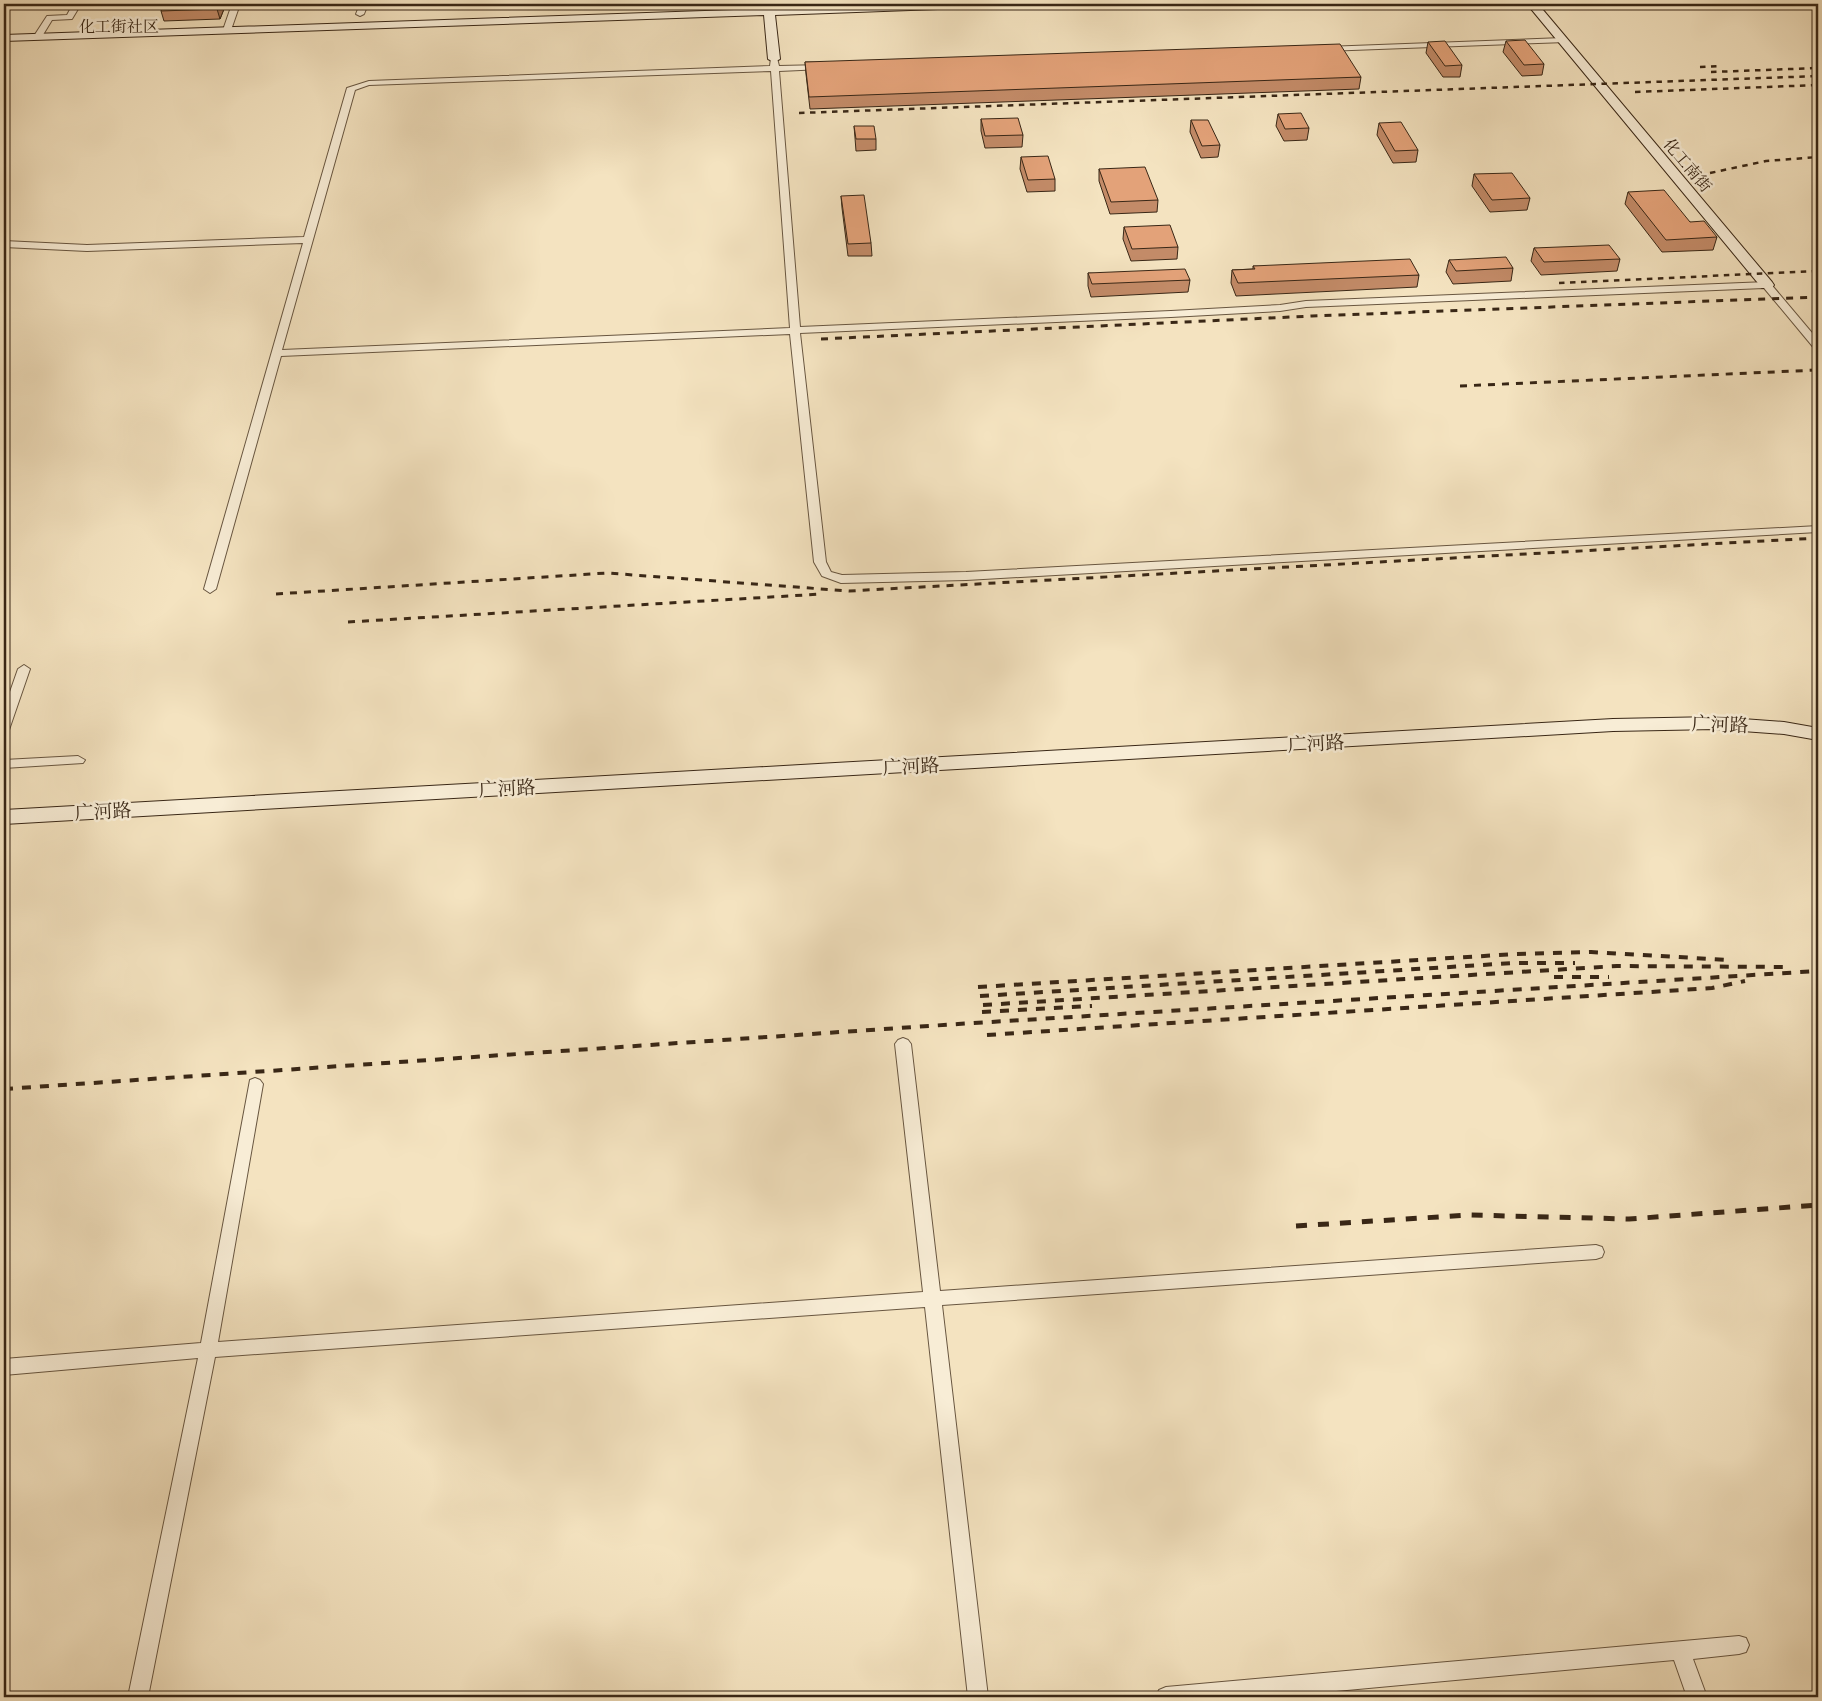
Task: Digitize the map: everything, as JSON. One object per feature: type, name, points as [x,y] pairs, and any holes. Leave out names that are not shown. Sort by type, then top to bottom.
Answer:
[{"type":"street","points":[[38,36],[50,18],[69,17],[77,4]]},
{"type":"street","points":[[227,30],[236,4]]},
{"type":"street","points":[[360,14],[364,4]]},
{"type":"street","points":[[4,38],[769,8],[992,4]]},
{"type":"street","name":"化工南街","points":[[1532,4],[1818,346]]},
{"type":"street","points":[[769,8],[795,330],[820,562],[826,574],[832,577],[853,579],[966,576],[1818,529]]},
{"type":"street","points":[[1315,49],[1563,40]]},
{"type":"street","points":[[210,589],[307,240],[350,91],[354,86],[369,83],[775,64],[834,66]]},
{"type":"street","points":[[4,244],[87,248],[307,240]]},
{"type":"street","points":[[276,352],[1181,314],[1280,308],[1306,304],[1767,285]]},
{"type":"street","points":[[4,727],[24,669]]},
{"type":"street","name":"广河路","points":[[4,817],[1613,725],[1715,723],[1784,728],[1818,734]]},
{"type":"street","points":[[4,764],[78,760]]},
{"type":"street","points":[[903,1044],[934,1299],[978,1697]]},
{"type":"street","points":[[138,1697],[208,1350],[254,1084]]},
{"type":"street","points":[[4,1367],[208,1350],[1596,1252]]},
{"type":"street","points":[[1166,1697],[1739,1645]]},
{"type":"street","points":[[1680,1651],[1698,1697]]},
{"type":"building","points":[[164,4],[219,4],[217,9],[161,11]]},
{"type":"building","points":[[1525,40],[1544,64],[1524,65],[1506,41]]},
{"type":"building","points":[[1445,41],[1462,65],[1445,66],[1428,42]]},
{"type":"building","points":[[1340,44],[1361,77],[809,97],[805,62]]},
{"type":"building","points":[[1301,113],[1309,128],[1285,129],[1278,114]]},
{"type":"building","points":[[1018,118],[1023,135],[985,136],[981,119]]},
{"type":"building","points":[[1191,120],[1208,120],[1220,145],[1202,146]]},
{"type":"building","points":[[1401,122],[1418,150],[1395,151],[1379,123]]},
{"type":"building","points":[[854,126],[874,126],[876,139],[856,139]]},
{"type":"building","points":[[1048,156],[1055,179],[1028,180],[1021,157]]},
{"type":"building","points":[[1145,167],[1158,200],[1111,202],[1099,169]]},
{"type":"building","points":[[1512,173],[1530,198],[1492,200],[1474,174]]},
{"type":"building","points":[[1664,190],[1690,222],[1704,221],[1717,237],[1666,240],[1628,192]]},
{"type":"building","points":[[864,195],[871,243],[848,244],[841,196]]},
{"type":"building","points":[[1170,225],[1178,247],[1132,249],[1124,227]]},
{"type":"building","points":[[1609,245],[1620,259],[1544,262],[1534,248]]},
{"type":"building","points":[[1506,257],[1513,268],[1456,271],[1449,260]]},
{"type":"building","points":[[1410,259],[1419,275],[1238,283],[1232,270],[1255,269],[1253,266]]},
{"type":"building","points":[[1185,269],[1190,280],[1092,284],[1088,273]]},
{"type":"railway","points":[[1700,67],[1720,66]]},
{"type":"railway","points":[[1711,72],[1818,68]]},
{"type":"railway","points":[[799,113],[1818,76]]},
{"type":"railway","points":[[1635,92],[1818,85]]},
{"type":"railway","points":[[1710,173],[1766,161],[1818,157]]},
{"type":"railway","points":[[1559,283],[1818,271]]},
{"type":"railway","points":[[821,339],[1312,316],[1818,297]]},
{"type":"railway","points":[[1460,386],[1818,370]]},
{"type":"railway","points":[[276,594],[607,573],[849,591],[1818,538]]},
{"type":"railway","points":[[348,622],[822,594]]},
{"type":"railway","points":[[978,987],[1516,954],[1591,952],[1729,960]]},
{"type":"railway","points":[[980,996],[1514,963],[1575,963]]},
{"type":"railway","points":[[983,1005],[1617,966],[1791,967]]},
{"type":"railway","points":[[4,1089],[958,1024],[1818,971]]},
{"type":"railway","points":[[1554,977],[1609,977]]},
{"type":"railway","points":[[987,1035],[1712,988],[1745,981]]},
{"type":"railway","points":[[982,1012],[1092,1006]]},
{"type":"railway","points":[[1296,1226],[1469,1215],[1629,1219],[1818,1205]]},
{"type":"district","name":"化工街社区","points":[[119,26]]}]
